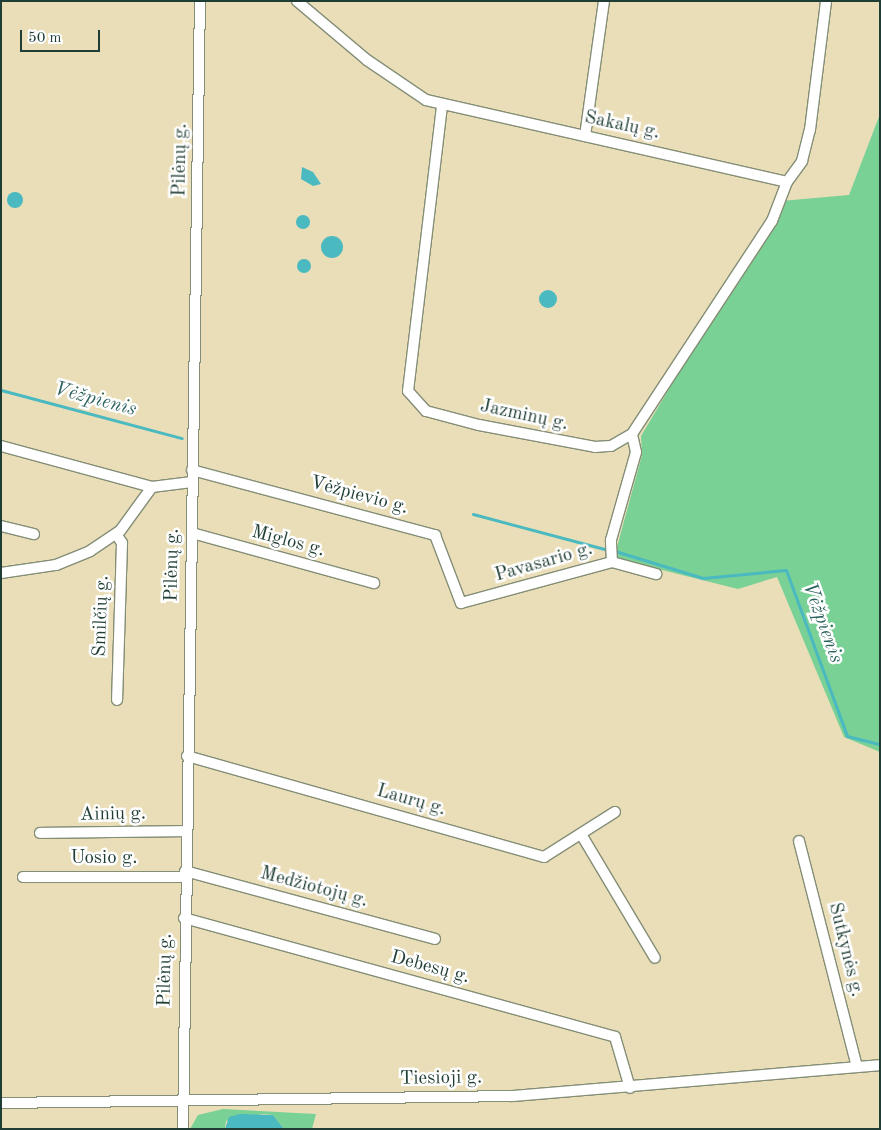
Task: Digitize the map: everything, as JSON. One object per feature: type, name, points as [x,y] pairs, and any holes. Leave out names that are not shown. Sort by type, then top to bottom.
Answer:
[{"type":"street","name":"Pilėnų g.","points":[[183,1129],[184,918],[200,1]]},
{"type":"street","name":"Sakalų g.","points":[[297,1],[404,88],[442,106],[787,182]]},
{"type":"street","points":[[585,136],[604,1]]},
{"type":"street","points":[[787,182],[802,161],[810,130],[826,1]]},
{"type":"street","name":"Jazminų g.","points":[[442,106],[407,383],[411,398],[440,416],[578,446],[611,446],[632,434],[772,221],[787,182]]},
{"type":"street","points":[[612,562],[611,540],[636,452],[632,434]]},
{"type":"street","points":[[1,446],[152,486],[192,482]]},
{"type":"street","name":"Vėžpievio g.","points":[[192,470],[435,535],[456,595],[461,603],[471,603]]},
{"type":"street","points":[[1,573],[56,565],[116,534],[152,486]]},
{"type":"street","points":[[1,526],[34,534]]},
{"type":"street","name":"Miglos g.","points":[[192,533],[374,584]]},
{"type":"street","name":"Smilčių g.","points":[[116,534],[122,543],[117,700]]},
{"type":"street","name":"Pavasario g.","points":[[471,603],[612,562],[656,574]]},
{"type":"street","name":"Laurų g.","points":[[187,756],[544,857],[615,812]]},
{"type":"street","name":"Ainių g.","points":[[40,833],[186,831]]},
{"type":"street","points":[[581,834],[655,958]]},
{"type":"street","name":"Sutkynės g.","points":[[799,841],[856,1068]]},
{"type":"street","name":"Uosio g.","points":[[23,876],[185,874]]},
{"type":"street","name":"Medžiotojų g.","points":[[185,874],[434,939]]},
{"type":"street","name":"Debesų g.","points":[[184,918],[615,1036],[630,1088]]},
{"type":"street","name":"Tiesioji g.","points":[[1,1103],[512,1096],[630,1088],[880,1065]]},
{"type":"green space","points":[[880,114],[880,752],[844,737],[777,577],[738,589],[614,558],[642,455],[641,436],[781,201],[849,195]]},
{"type":"green space","points":[[223,1109],[316,1114],[312,1129],[284,1129],[273,1115],[263,1114],[226,1121],[225,1129],[190,1129],[198,1115]]},
{"type":"water","points":[[302,167],[313,172],[321,184],[313,186],[301,179]]},
{"type":"water","points":[[15,192],[21,194],[23,200],[21,206],[15,208],[9,206],[7,200],[9,194]]},
{"type":"water","points":[[300,215],[306,215],[310,222],[306,229],[300,229],[296,225],[296,219]]},
{"type":"water","points":[[332,236],[340,239],[343,247],[340,255],[332,258],[324,255],[321,247],[324,239]]},
{"type":"water","points":[[301,259],[307,259],[311,266],[307,273],[301,273],[297,269],[297,263]]},
{"type":"water","points":[[548,290],[556,295],[557,299],[552,307],[548,308],[540,303],[539,299],[544,291]]},
{"type":"water","points":[[240,1114],[273,1115],[284,1129],[225,1129],[229,1117]]},
{"type":"waterway","name":"Vėžpienis","points":[[1,390],[182,438]]},
{"type":"waterway","name":"Vėžpienis","points":[[473,514],[605,549]]},
{"type":"waterway","name":"Vėžpienis","points":[[615,551],[703,578],[786,570],[847,736],[880,744]]}]
